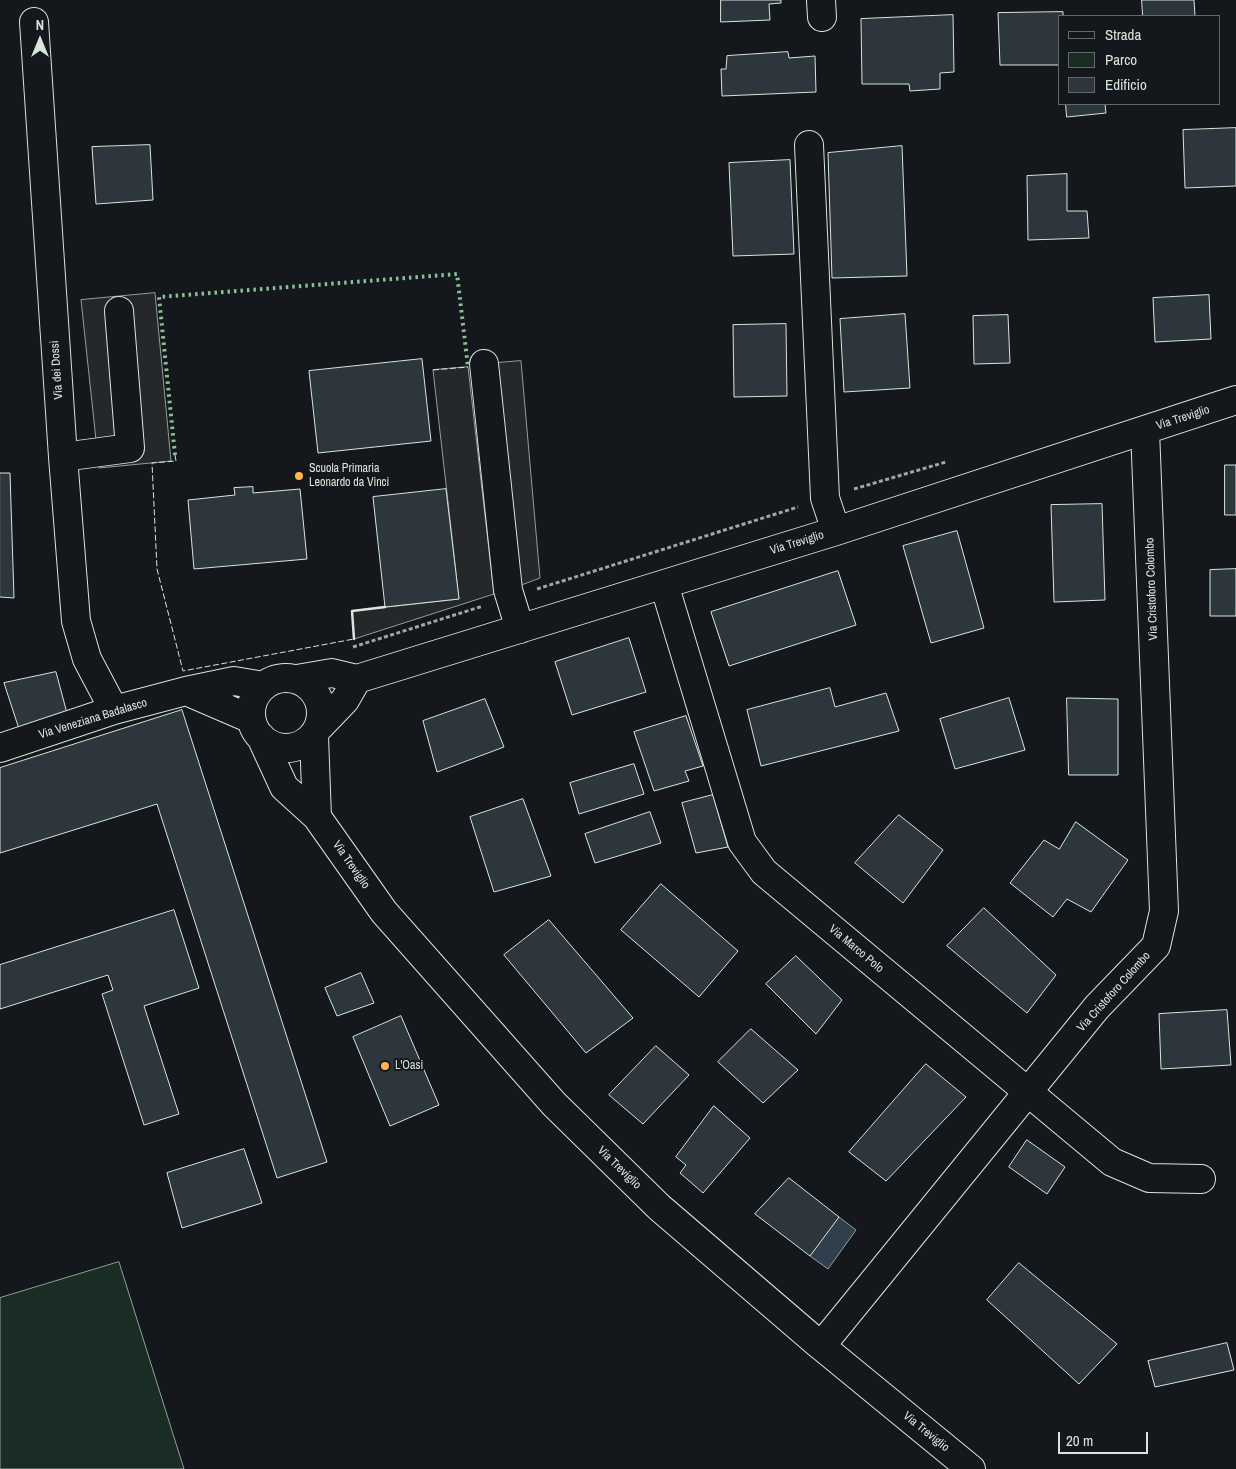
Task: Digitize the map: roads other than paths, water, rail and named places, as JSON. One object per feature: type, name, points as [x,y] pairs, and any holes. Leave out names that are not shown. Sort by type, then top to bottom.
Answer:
[{"type":"street","name":"Via dei Dossi","points":[[34,22],[76,621],[87,658],[114,710]]},
{"type":"street","points":[[809,144],[825,498],[836,531]]},
{"type":"street","points":[[63,457],[130,448],[119,311]]},
{"type":"street","points":[[484,364],[508,590],[520,629]]},
{"type":"street","name":"Via Treviglio","points":[[357,679],[836,531],[1236,400]]},
{"type":"street","name":"Via Cristoforo Colombo","points":[[821,1346],[1097,1007],[1156,946],[1164,911],[1146,430]]},
{"type":"street","name":"Via Marco Polo","points":[[664,584],[742,842],[764,872],[1028,1094],[1112,1162],[1149,1178],[1201,1178]]},
{"type":"street","points":[[186,691],[256,728],[270,745],[281,748],[293,748],[304,744],[345,700],[357,679],[332,673],[297,679],[285,678],[264,686],[256,695],[251,706],[256,728]]},
{"type":"street","points":[[297,679],[307,684],[321,703],[322,715],[316,731],[317,817]]},
{"type":"street","name":"Via Veneziana Badalasco","points":[[0,748],[114,710],[186,691],[234,681],[264,686]]},
{"type":"street","name":"Via Treviglio","points":[[256,728],[284,787],[317,817],[384,912],[554,1104],[659,1207],[821,1346],[971,1469]]},
{"type":"water","points":[[839,1217],[856,1230],[828,1269],[810,1256]]},
{"type":"place","name":"Scuola Primaria Leonardo da Vinci","points":[[299,476]]},
{"type":"place","name":"L'Oasi","points":[[385,1066]]}]
